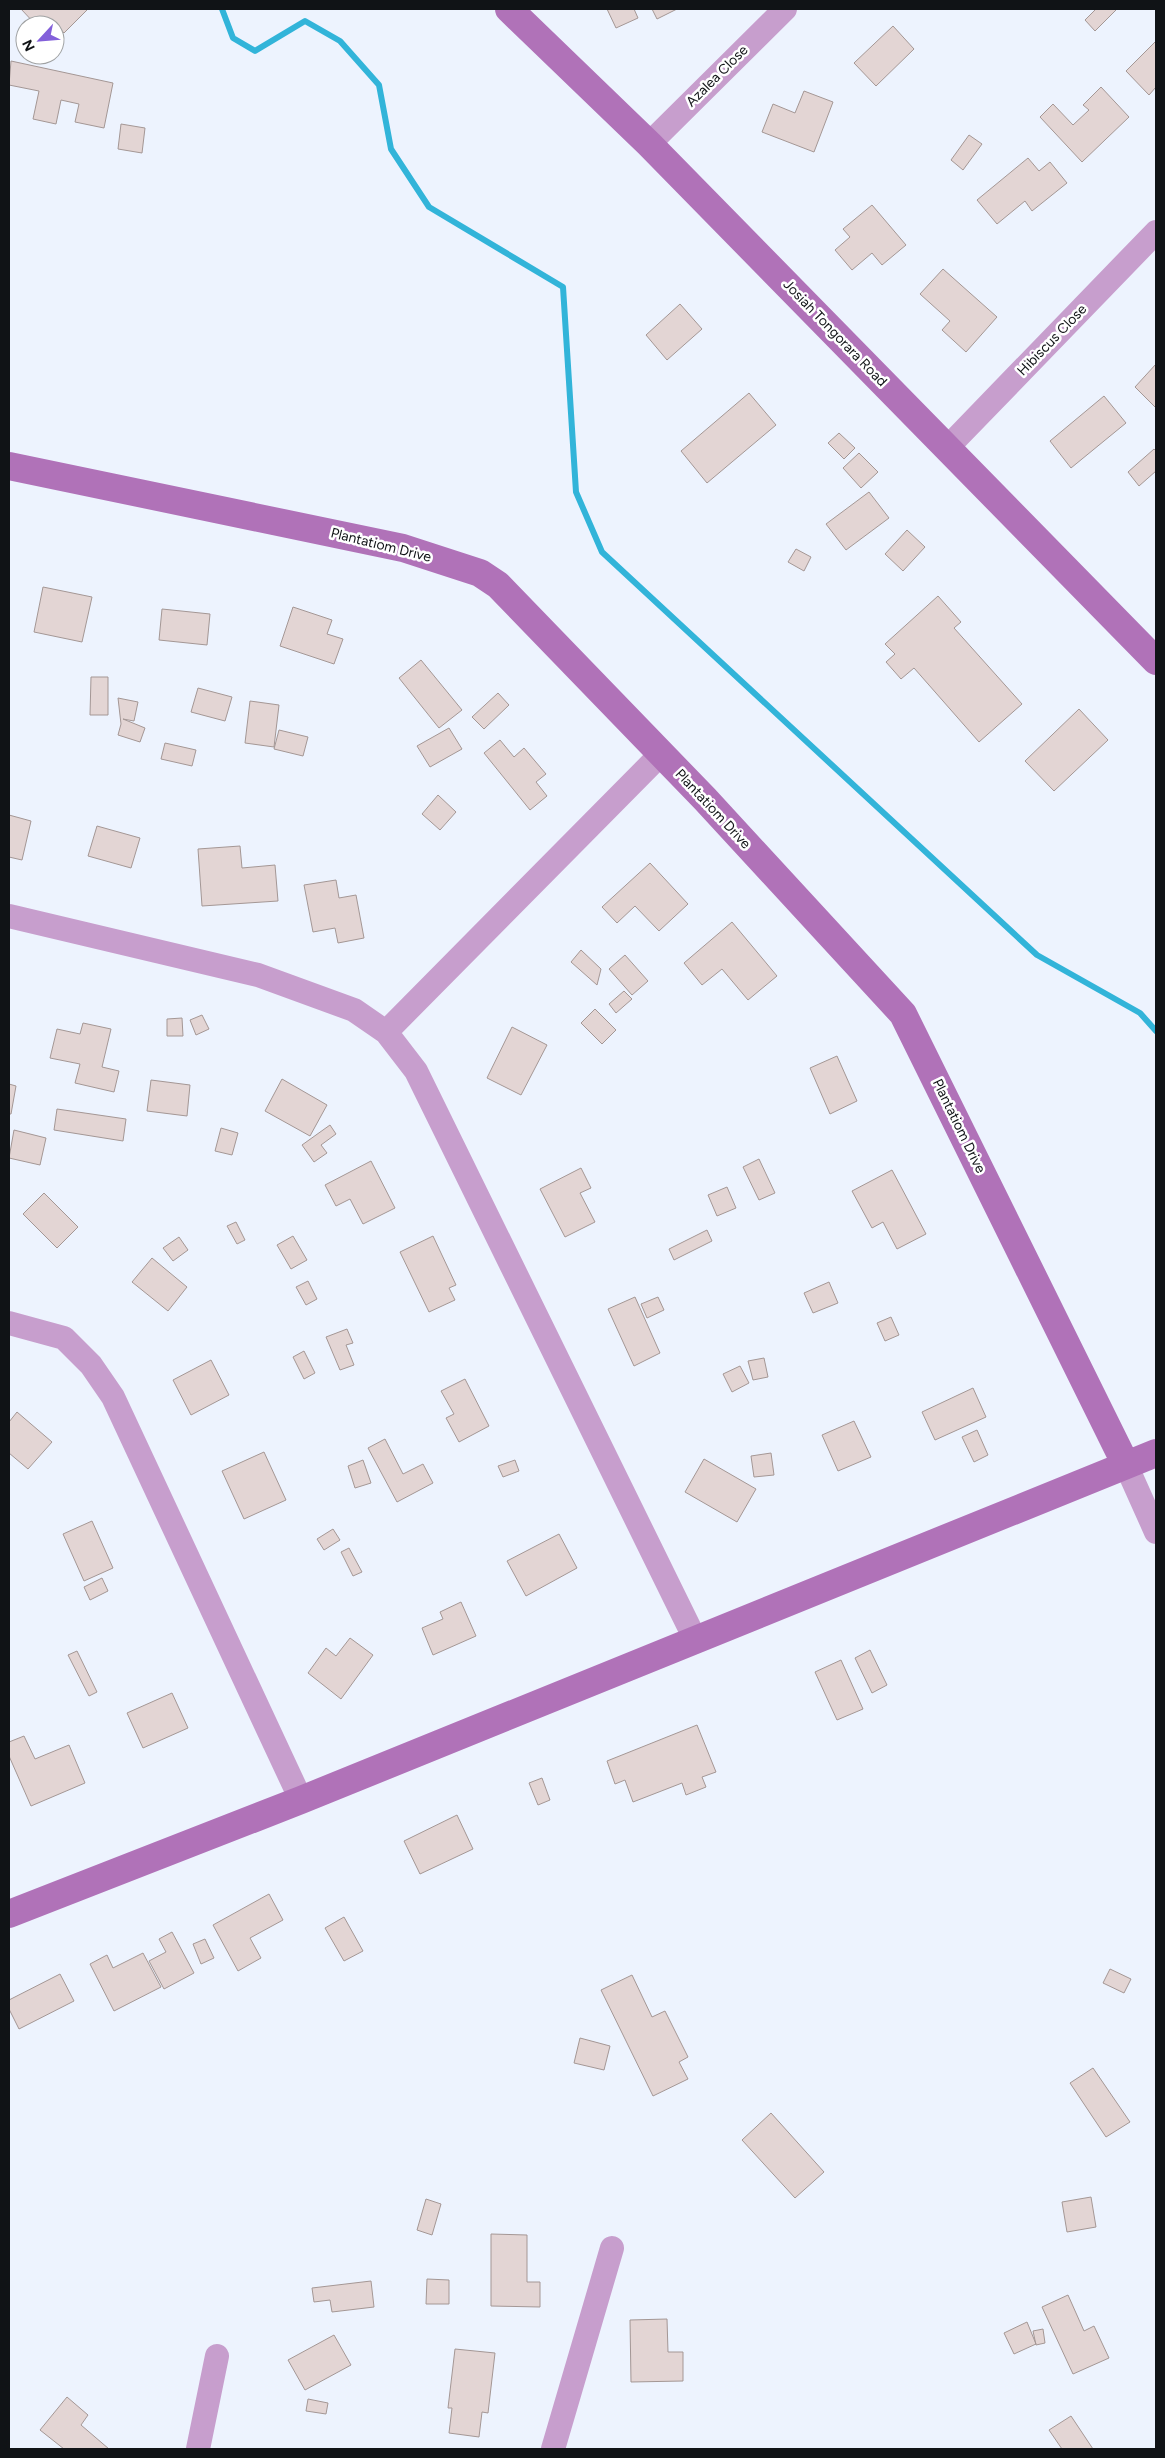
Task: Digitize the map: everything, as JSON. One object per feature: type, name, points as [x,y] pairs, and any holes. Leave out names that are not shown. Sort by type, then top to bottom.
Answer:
[{"type":"street","name":"Josiah Tongorara Road","points":[[509,9],[650,144],[1156,661]]},
{"type":"street","name":"Azalea Close","points":[[650,144],[785,9]]},
{"type":"street","name":"Hibiscus Close","points":[[947,448],[1156,232]]},
{"type":"street","name":"Plantatiom Drive","points":[[9,466],[403,548],[480,573],[498,585],[705,799],[903,1014],[1126,1464]]},
{"type":"street","points":[[386,1032],[661,754]]},
{"type":"street","points":[[9,916],[258,975],[354,1010],[386,1032],[416,1071],[695,1639]]},
{"type":"street","points":[[9,1323],[64,1338],[91,1366],[113,1397],[301,1800]]},
{"type":"street","points":[[9,1914],[301,1800],[1156,1453]]},
{"type":"street","points":[[1126,1464],[1156,1532]]},
{"type":"street","points":[[553,2449],[612,2248]]},
{"type":"street","points":[[198,2449],[217,2356]]},
{"type":"building","points":[[21,9],[88,9],[65,32],[65,15],[27,15]]},
{"type":"building","points":[[607,9],[634,9],[638,18],[616,28]]},
{"type":"building","points":[[652,9],[677,9],[657,19]]},
{"type":"building","points":[[1096,9],[1117,9],[1095,31],[1085,20]]},
{"type":"building","points":[[893,26],[914,49],[876,86],[854,63]]},
{"type":"building","points":[[1156,41],[1156,87],[1149,95],[1126,71]]},
{"type":"building","points":[[11,61],[15,62],[15,65],[30,65],[113,83],[104,128],[75,122],[79,104],[61,100],[56,124],[33,119],[39,91],[9,85]]},
{"type":"building","points":[[1101,87],[1129,117],[1082,162],[1040,117],[1053,104],[1073,125],[1089,110],[1083,105]]},
{"type":"building","points":[[804,91],[833,102],[814,152],[762,132],[773,104],[795,113]]},
{"type":"building","points":[[121,124],[145,128],[142,153],[118,149]]},
{"type":"building","points":[[969,135],[982,144],[963,170],[951,160]]},
{"type":"building","points":[[1028,158],[1039,171],[1050,162],[1067,183],[1032,211],[1025,201],[997,224],[977,200]]},
{"type":"building","points":[[872,205],[906,245],[882,265],[872,253],[852,270],[835,250],[850,237],[843,229]]},
{"type":"building","points":[[943,269],[997,317],[966,352],[942,330],[950,321],[920,294]]},
{"type":"building","points":[[680,304],[702,329],[667,360],[646,335]]},
{"type":"building","points":[[1156,364],[1156,408],[1135,387]]},
{"type":"building","points":[[749,393],[776,425],[707,483],[681,451]]},
{"type":"building","points":[[1104,396],[1126,423],[1071,468],[1050,441]]},
{"type":"building","points":[[839,433],[855,448],[844,459],[828,443]]},
{"type":"building","points":[[1154,449],[1156,451],[1156,471],[1139,486],[1128,472]]},
{"type":"building","points":[[859,453],[878,472],[861,488],[843,468]]},
{"type":"building","points":[[869,492],[889,518],[846,550],[826,524]]},
{"type":"building","points":[[907,530],[925,547],[903,571],[885,554]]},
{"type":"building","points":[[796,549],[811,557],[804,571],[788,562]]},
{"type":"building","points":[[43,587],[92,597],[82,642],[34,632]]},
{"type":"building","points":[[938,596],[961,622],[954,628],[1022,704],[979,742],[914,668],[901,679],[886,662],[895,654],[885,644]]},
{"type":"building","points":[[293,607],[332,620],[327,634],[343,639],[334,664],[280,646]]},
{"type":"building","points":[[162,609],[210,614],[207,645],[159,640]]},
{"type":"building","points":[[421,660],[462,710],[439,728],[399,678]]},
{"type":"building","points":[[91,677],[108,677],[108,715],[90,715]]},
{"type":"building","points":[[198,688],[232,697],[225,721],[191,712]]},
{"type":"building","points":[[498,693],[509,705],[484,729],[472,717]]},
{"type":"building","points":[[118,698],[138,702],[134,721],[123,719],[145,728],[140,742],[118,735],[121,724]]},
{"type":"building","points":[[250,701],[279,705],[274,747],[245,743]]},
{"type":"building","points":[[1079,709],[1108,740],[1054,791],[1025,761]]},
{"type":"building","points":[[449,728],[462,749],[430,767],[417,746]]},
{"type":"building","points":[[279,730],[308,737],[303,756],[274,749]]},
{"type":"building","points":[[500,740],[514,757],[524,748],[546,774],[536,782],[547,796],[530,810],[484,753]]},
{"type":"building","points":[[165,743],[196,750],[192,766],[161,759]]},
{"type":"building","points":[[438,795],[456,812],[440,830],[422,814]]},
{"type":"building","points":[[9,815],[31,821],[22,860],[9,857]]},
{"type":"building","points":[[97,826],[140,838],[131,868],[88,856]]},
{"type":"building","points":[[240,846],[242,868],[275,865],[278,901],[202,906],[198,849]]},
{"type":"building","points":[[650,863],[688,904],[659,931],[635,906],[617,923],[602,907]]},
{"type":"building","points":[[336,880],[339,898],[356,895],[364,938],[338,943],[335,928],[313,932],[304,885]]},
{"type":"building","points":[[732,922],[777,976],[748,1000],[722,969],[702,985],[684,963]]},
{"type":"building","points":[[581,950],[601,969],[597,985],[571,962]]},
{"type":"building","points":[[625,955],[648,981],[632,995],[609,969]]},
{"type":"building","points":[[624,991],[632,999],[616,1013],[609,1004]]},
{"type":"building","points":[[595,1009],[616,1030],[602,1044],[581,1023]]},
{"type":"building","points":[[202,1015],[209,1029],[196,1035],[190,1020]]},
{"type":"building","points":[[182,1018],[183,1036],[167,1036],[167,1019]]},
{"type":"building","points":[[83,1023],[111,1029],[102,1067],[119,1071],[114,1092],[75,1083],[80,1064],[50,1058],[57,1029],[80,1034]]},
{"type":"building","points":[[512,1027],[547,1045],[521,1095],[487,1078]]},
{"type":"building","points":[[837,1056],[857,1101],[830,1114],[810,1068]]},
{"type":"building","points":[[282,1079],[327,1105],[310,1136],[265,1111]]},
{"type":"building","points":[[151,1080],[190,1085],[187,1116],[147,1111]]},
{"type":"building","points":[[9,1084],[16,1086],[11,1114],[9,1114]]},
{"type":"building","points":[[57,1109],[126,1119],[123,1141],[54,1130]]},
{"type":"building","points":[[330,1125],[336,1134],[321,1145],[327,1153],[314,1162],[302,1145]]},
{"type":"building","points":[[221,1128],[238,1133],[232,1155],[215,1151]]},
{"type":"building","points":[[14,1130],[46,1138],[40,1165],[9,1158]]},
{"type":"building","points":[[759,1159],[775,1193],[759,1200],[743,1167]]},
{"type":"building","points":[[371,1161],[395,1208],[363,1224],[350,1199],[336,1206],[325,1185]]},
{"type":"building","points":[[581,1168],[591,1188],[580,1193],[595,1222],[565,1237],[540,1189]]},
{"type":"building","points":[[892,1170],[926,1234],[897,1249],[883,1222],[872,1228],[852,1191]]},
{"type":"building","points":[[727,1187],[736,1208],[717,1216],[708,1195]]},
{"type":"building","points":[[44,1193],[78,1227],[57,1248],[23,1214]]},
{"type":"building","points":[[236,1222],[245,1240],[237,1244],[227,1226]]},
{"type":"building","points":[[707,1230],[712,1241],[674,1260],[669,1249]]},
{"type":"building","points":[[293,1236],[307,1260],[291,1269],[277,1245]]},
{"type":"building","points":[[433,1236],[456,1285],[449,1288],[455,1300],[429,1312],[400,1252]]},
{"type":"building","points":[[179,1237],[188,1250],[173,1261],[163,1248]]},
{"type":"building","points":[[152,1258],[187,1287],[168,1311],[132,1282]]},
{"type":"building","points":[[308,1281],[317,1299],[306,1305],[296,1287]]},
{"type":"building","points":[[829,1282],[838,1303],[813,1313],[804,1293]]},
{"type":"building","points":[[635,1297],[660,1353],[634,1366],[608,1309]]},
{"type":"building","points":[[658,1297],[664,1310],[647,1318],[641,1304]]},
{"type":"building","points":[[891,1317],[899,1335],[885,1341],[877,1323]]},
{"type":"building","points":[[347,1329],[353,1343],[346,1345],[354,1365],[340,1370],[326,1337]]},
{"type":"building","points":[[304,1351],[315,1373],[304,1379],[293,1357]]},
{"type":"building","points":[[764,1358],[768,1377],[753,1380],[748,1361]]},
{"type":"building","points":[[211,1360],[229,1395],[191,1415],[173,1380]]},
{"type":"building","points":[[740,1366],[749,1383],[732,1392],[723,1374]]},
{"type":"building","points":[[465,1379],[489,1426],[459,1442],[446,1418],[454,1414],[441,1391]]},
{"type":"building","points":[[973,1388],[986,1417],[935,1440],[922,1412]]},
{"type":"building","points":[[17,1412],[52,1442],[28,1469],[9,1453],[9,1422]]},
{"type":"building","points":[[854,1421],[871,1457],[838,1471],[822,1435]]},
{"type":"building","points":[[977,1430],[988,1455],[974,1462],[962,1437]]},
{"type":"building","points":[[385,1439],[403,1474],[423,1464],[433,1483],[397,1502],[368,1448]]},
{"type":"building","points":[[264,1452],[286,1500],[244,1519],[222,1471]]},
{"type":"building","points":[[771,1453],[774,1475],[754,1477],[751,1456]]},
{"type":"building","points":[[704,1459],[756,1489],[737,1522],[685,1492]]},
{"type":"building","points":[[363,1460],[371,1483],[355,1488],[348,1466]]},
{"type":"building","points":[[515,1460],[519,1471],[503,1477],[498,1466]]},
{"type":"building","points":[[92,1521],[113,1568],[84,1581],[63,1534]]},
{"type":"building","points":[[333,1529],[340,1540],[324,1550],[317,1539]]},
{"type":"building","points":[[559,1534],[577,1568],[526,1596],[507,1561]]},
{"type":"building","points":[[349,1548],[362,1572],[353,1576],[341,1552]]},
{"type":"building","points":[[102,1578],[108,1591],[90,1600],[84,1587]]},
{"type":"building","points":[[461,1602],[476,1636],[433,1655],[422,1628],[443,1619],[440,1612]]},
{"type":"building","points":[[350,1638],[373,1655],[341,1699],[308,1673],[326,1648],[336,1656]]},
{"type":"building","points":[[870,1650],[887,1685],[872,1693],[855,1658]]},
{"type":"building","points":[[77,1651],[97,1692],[89,1696],[68,1655]]},
{"type":"building","points":[[841,1660],[863,1709],[837,1720],[815,1672]]},
{"type":"building","points":[[172,1693],[188,1728],[143,1748],[127,1713]]},
{"type":"building","points":[[697,1725],[716,1772],[702,1777],[706,1787],[686,1795],[682,1783],[633,1802],[625,1780],[615,1784],[607,1761]]},
{"type":"building","points":[[24,1736],[35,1759],[69,1745],[85,1783],[31,1806],[9,1756],[9,1742]]},
{"type":"building","points":[[542,1778],[550,1800],[538,1805],[529,1783]]},
{"type":"building","points":[[457,1815],[473,1849],[420,1874],[404,1841]]},
{"type":"building","points":[[269,1894],[283,1920],[250,1938],[261,1958],[238,1971],[213,1925]]},
{"type":"building","points":[[344,1917],[363,1951],[344,1961],[325,1928]]},
{"type":"building","points":[[172,1932],[194,1973],[164,1989],[149,1961],[166,1952],[159,1939]]},
{"type":"building","points":[[205,1939],[214,1958],[201,1964],[193,1944]]},
{"type":"building","points":[[143,1953],[161,1987],[114,2011],[90,1964],[107,1955],[113,1968]]},
{"type":"building","points":[[1110,1969],[1131,1979],[1124,1993],[1103,1983]]},
{"type":"building","points":[[60,1974],[74,2001],[19,2029],[9,2009],[9,2000]]},
{"type":"building","points":[[632,1975],[652,2017],[665,2011],[688,2057],[679,2062],[688,2079],[653,2096],[601,1990]]},
{"type":"building","points":[[580,2038],[610,2046],[604,2070],[574,2063]]},
{"type":"building","points":[[1093,2068],[1130,2122],[1106,2137],[1070,2083]]},
{"type":"building","points":[[771,2113],[824,2172],[795,2198],[742,2140]]},
{"type":"building","points":[[1091,2197],[1096,2227],[1067,2232],[1062,2202]]},
{"type":"building","points":[[426,2199],[441,2204],[432,2235],[417,2230]]},
{"type":"building","points":[[491,2234],[527,2235],[527,2282],[540,2282],[540,2307],[491,2306]]},
{"type":"building","points":[[427,2279],[449,2280],[449,2304],[426,2304]]},
{"type":"building","points":[[371,2281],[374,2307],[332,2312],[330,2300],[314,2302],[312,2288]]},
{"type":"building","points":[[1068,2295],[1084,2331],[1094,2326],[1109,2358],[1073,2374],[1042,2307]]},
{"type":"building","points":[[667,2319],[668,2352],[683,2352],[683,2381],[631,2382],[630,2320]]},
{"type":"building","points":[[1027,2322],[1036,2344],[1014,2354],[1004,2333]]},
{"type":"building","points":[[1043,2329],[1045,2343],[1036,2345],[1033,2331]]},
{"type":"building","points":[[334,2335],[351,2365],[305,2390],[288,2360]]},
{"type":"building","points":[[455,2349],[495,2353],[488,2413],[482,2412],[479,2437],[449,2433],[452,2408],[448,2408]]},
{"type":"building","points":[[67,2397],[88,2415],[81,2425],[109,2449],[64,2449],[40,2430]]},
{"type":"building","points":[[308,2399],[328,2403],[326,2414],[306,2411]]},
{"type":"building","points":[[1071,2416],[1093,2449],[1062,2449],[1049,2430]]},
{"type":"waterway","points":[[222,9],[233,38],[255,51],[305,21],[340,41],[379,85],[391,149],[429,207],[563,287],[576,492],[602,552],[1037,955],[1140,1013],[1156,1031]]}]
